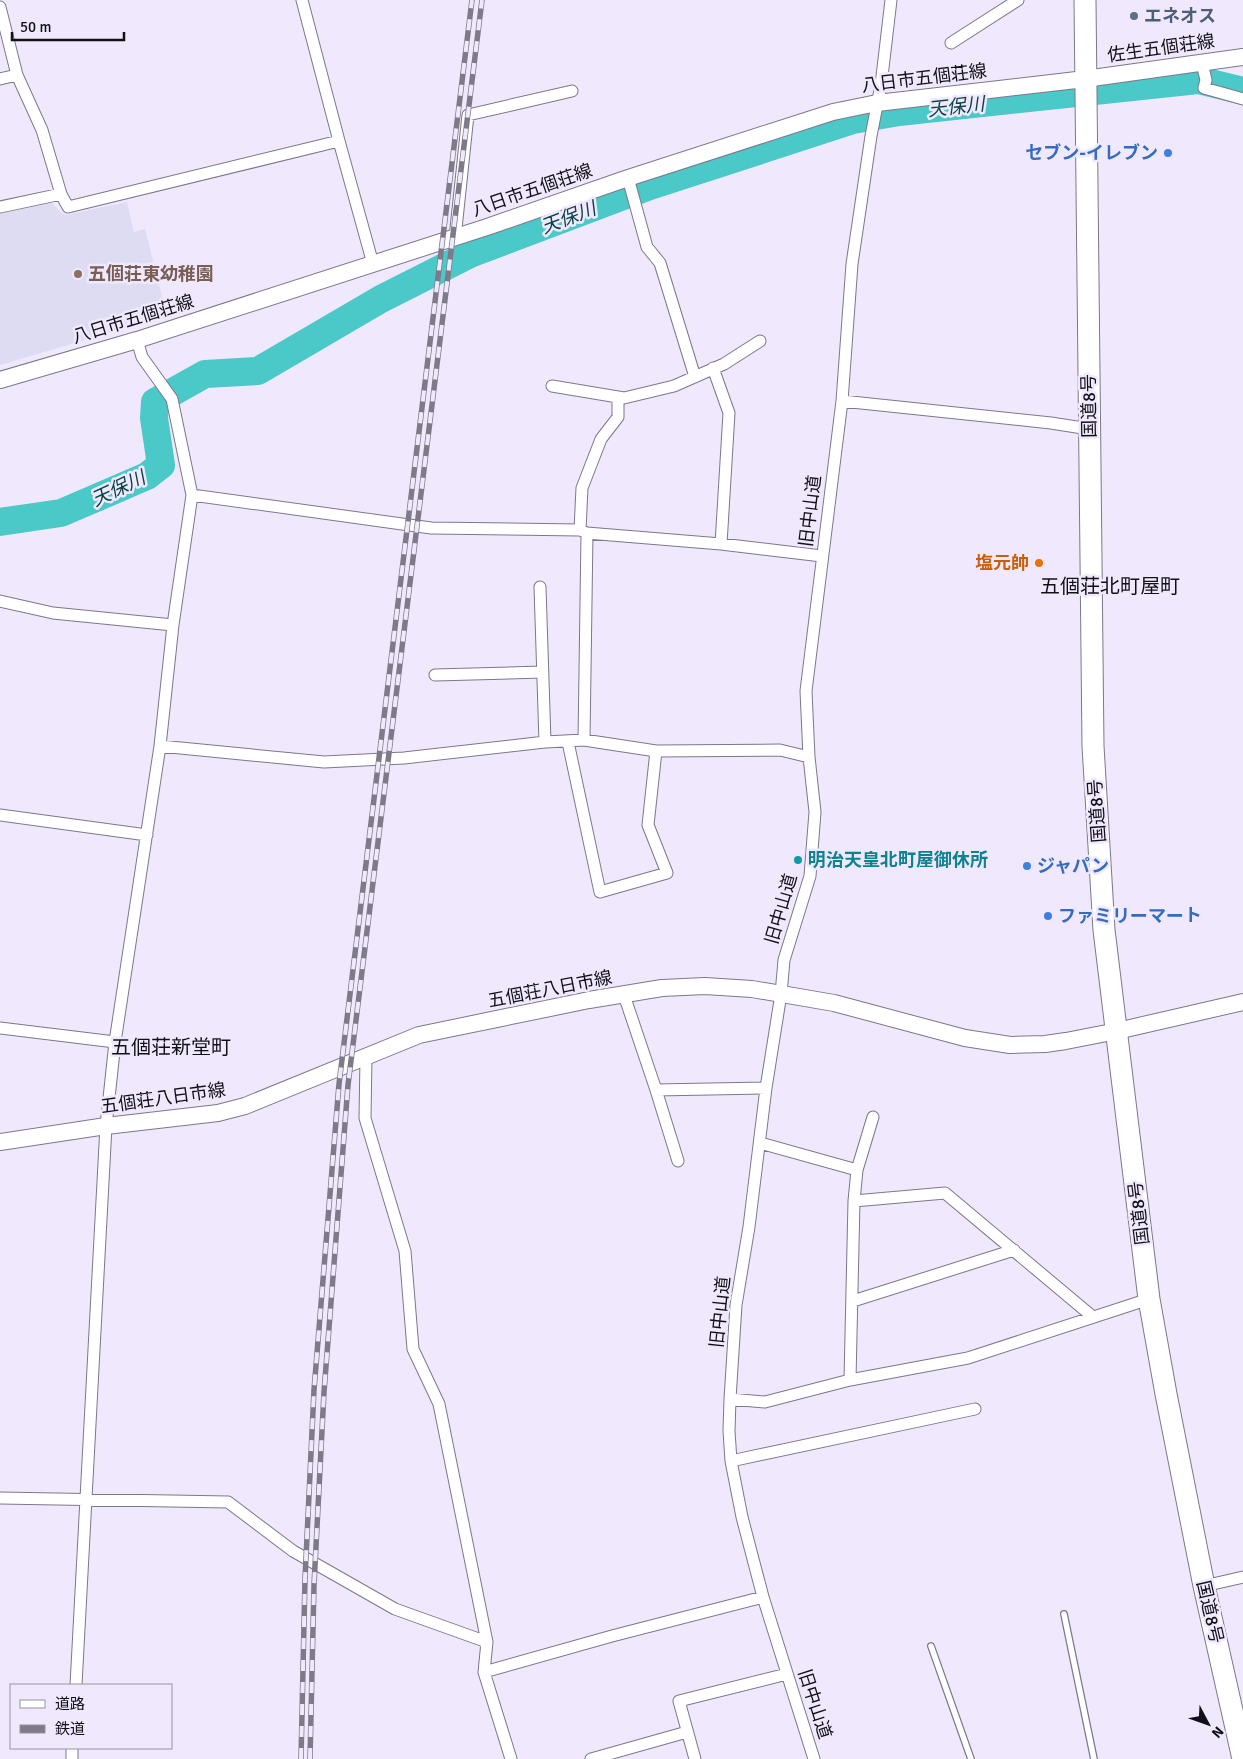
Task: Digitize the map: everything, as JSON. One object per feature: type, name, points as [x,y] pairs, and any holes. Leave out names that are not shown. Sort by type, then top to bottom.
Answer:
[{"type":"highway","name":"国道8号","points":[[1085,0],[1093,746],[1104,930],[1149,1299],[1204,1586],[1243,1759]]},
{"type":"main road","name":"佐生五個荘線","points":[[1085,79],[1243,57]]},
{"type":"main road","name":"八日市五個荘線","points":[[0,380],[137,340],[455,238],[628,178],[833,112],[877,103],[1085,79]]},
{"type":"main road","name":"五個荘八日市線","points":[[0,1142],[106,1126],[218,1113],[302,1084],[419,1035],[662,988],[704,986],[752,989],[834,1003],[965,1038],[1010,1045],[1045,1044],[1117,1032],[1243,1002]]},
{"type":"street","points":[[302,0],[338,141],[373,264]]},
{"type":"street","name":"旧中山道","points":[[814,1759],[763,1597],[742,1517],[732,1462],[729,1431],[730,1399],[736,1305],[749,1227],[784,960],[810,876],[815,812],[809,756],[806,691],[842,401],[852,264],[887,44],[891,0]]},
{"type":"street","points":[[951,43],[1018,0]]},
{"type":"street","points":[[0,7],[17,74],[42,130],[61,194],[68,207],[338,141]]},
{"type":"street","points":[[1202,63],[1204,88],[1243,99]]},
{"type":"street","points":[[0,80],[17,74]]},
{"type":"street","points":[[455,238],[468,115],[572,91]]},
{"type":"street","points":[[628,178],[646,247],[660,262],[694,377]]},
{"type":"street","points":[[0,207],[61,194]]},
{"type":"street","points":[[76,1684],[106,1126],[116,1042],[160,746],[173,625],[192,495],[172,400],[142,357],[137,340]]},
{"type":"street","points":[[552,386],[624,398],[674,386],[724,364],[760,341]]},
{"type":"street","points":[[713,368],[729,414],[720,544]]},
{"type":"street","points":[[584,740],[584,532],[582,488],[601,438],[618,417],[618,397]]},
{"type":"street","points":[[842,401],[1052,423],[1089,429]]},
{"type":"street","points":[[192,495],[431,528],[584,532],[720,544],[822,556]]},
{"type":"street","points":[[540,587],[545,742]]},
{"type":"street","points":[[0,601],[53,613],[173,625]]},
{"type":"street","points":[[436,675],[542,672]]},
{"type":"street","points":[[160,746],[324,762],[404,758],[545,742],[584,740],[656,751],[780,750],[809,756]]},
{"type":"street","points":[[568,742],[600,892],[667,873],[648,825],[656,751]]},
{"type":"street","points":[[0,815],[147,835]]},
{"type":"street","points":[[624,994],[678,1161]]},
{"type":"street","points":[[0,1028],[116,1042]]},
{"type":"street","points":[[366,1057],[365,1118],[405,1251],[414,1349],[439,1404],[487,1642],[484,1672],[511,1759]]},
{"type":"street","points":[[656,1090],[766,1088]]},
{"type":"street","points":[[850,1380],[854,1201],[857,1170],[873,1117]]},
{"type":"street","points":[[760,1143],[857,1170]]},
{"type":"street","points":[[854,1201],[945,1193],[1093,1316]]},
{"type":"street","points":[[853,1300],[1014,1250]]},
{"type":"street","points":[[730,1399],[765,1402],[850,1380],[968,1358],[1149,1299]]},
{"type":"street","points":[[732,1462],[975,1409]]},
{"type":"street","points":[[0,1498],[228,1502],[293,1551],[395,1609],[487,1642]]},
{"type":"street","points":[[1204,1586],[1243,1577]]},
{"type":"street","points":[[484,1672],[763,1597]]},
{"type":"street","points":[[695,1759],[679,1701],[787,1674]]},
{"type":"street","points":[[591,1759],[687,1732]]},
{"type":"lane","points":[[1064,1614],[1094,1759]]},
{"type":"lane","points":[[931,1646],[971,1759]]},
{"type":"shaded area","name":"五個荘東幼稚園","points":[[50,200],[59,211],[66,215],[127,202],[134,232],[145,229],[167,316],[0,365],[0,211]]},
{"type":"waterway","name":"天保川","points":[[0,522],[61,513],[147,476],[161,465],[154,418],[155,402],[205,374],[258,371],[381,299],[470,254],[650,186],[853,120],[899,112],[1198,80],[1243,91]]},
{"type":"railway","points":[[301,1759],[305,1579],[314,1390],[339,1084],[472,0]]},
{"type":"railway","points":[[310,1759],[314,1585],[324,1392],[348,1085],[482,0]]},
{"type":"place","name":"エネオス","points":[[1134,16]]},
{"type":"place","name":"セブン-イレブン","points":[[1168,153]]},
{"type":"place","name":"五個荘東幼稚園","points":[[78,274]]},
{"type":"place","name":"塩元帥","points":[[1039,563]]},
{"type":"place","name":"明治天皇北町屋御休所","points":[[798,860]]},
{"type":"place","name":"ジャパン","points":[[1027,866]]},
{"type":"place","name":"ファミリーマート","points":[[1048,916]]},
{"type":"district","name":"五個荘北町屋町","points":[[1110,586]]},
{"type":"district","name":"五個荘新堂町","points":[[171,1047]]}]
